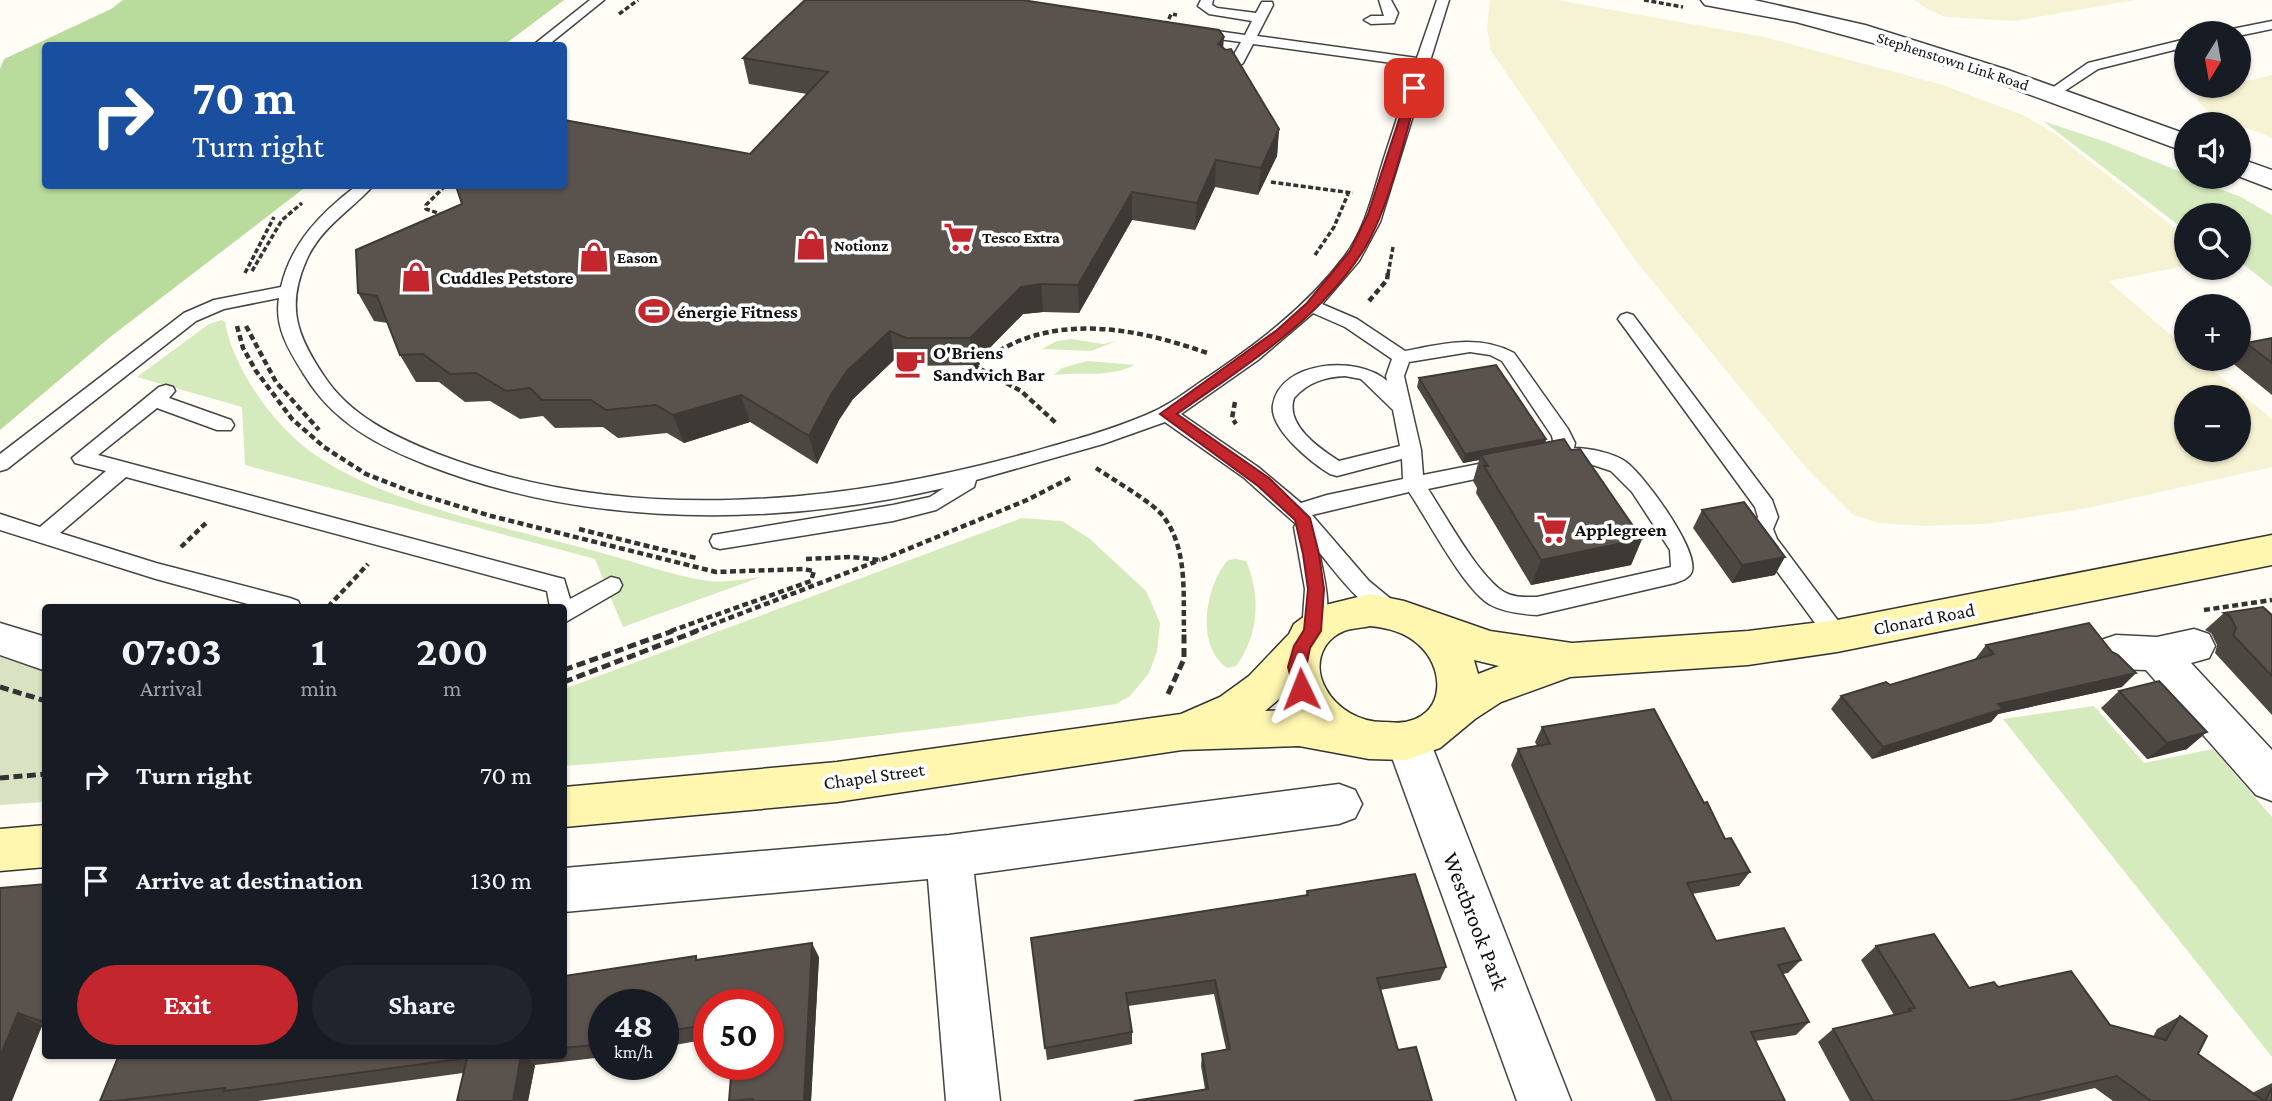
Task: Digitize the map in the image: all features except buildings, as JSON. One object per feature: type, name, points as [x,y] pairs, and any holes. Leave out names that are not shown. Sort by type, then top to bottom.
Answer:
[{"type":"main road","name":"Clonard Road","points":[[1405,618],[1460,640],[1490,648],[1572,660],[1748,648],[1837,636],[2272,550]]},
{"type":"main road","points":[[1370,610],[1405,618],[1434,634],[1448,649],[1457,666],[1460,685],[1457,702],[1406,733],[1335,728],[1315,710],[1301,689],[1297,667],[1307,639],[1326,621],[1344,614],[1370,610]]},
{"type":"main road","name":"Chapel Street","points":[[567,807],[837,782],[1172,715],[1235,710],[1264,688],[1307,639]]},
{"type":"main road","name":"Clonard Road","points":[[1406,733],[1482,690],[1572,660]]},
{"type":"main road","name":"Chapel Street","points":[[1172,715],[1299,727],[1406,733]]},
{"type":"main road","points":[[0,850],[42,846]]},
{"type":"street","name":"Stephenstown Link Road","points":[[1713,0],[1806,17],[1886,39],[2052,93],[2174,139]]},
{"type":"street","points":[[2251,171],[2272,180]]},
{"type":"street","points":[[0,639],[42,653]]},
{"type":"street","points":[[2156,650],[2272,780]]},
{"type":"street","name":"Westbrook Park","points":[[1406,733],[1544,1101]]},
{"type":"street","points":[[567,890],[949,856],[1339,804]]},
{"type":"street","points":[[949,856],[973,1101]]},
{"type":"lane","points":[[543,42],[598,0]]},
{"type":"lane","points":[[1207,0],[1205,6],[1214,11],[1261,18]]},
{"type":"lane","points":[[1371,20],[1389,20],[1391,13],[1385,0]]},
{"type":"lane","points":[[362,189],[313,233],[291,274],[285,319],[315,380],[343,411],[374,433],[408,449],[517,486],[610,501],[726,508],[882,494],[981,473],[1167,414],[1265,346],[1311,306],[1356,253],[1367,233],[1443,0]]},
{"type":"lane","points":[[1226,69],[1238,60],[1267,5]]},
{"type":"lane","points":[[2251,29],[2272,25]]},
{"type":"lane","points":[[1178,29],[1422,63]]},
{"type":"lane","points":[[2052,93],[2093,66],[2174,46]]},
{"type":"lane","points":[[0,464],[190,317],[220,304],[288,291]]},
{"type":"lane","points":[[1311,306],[1351,323],[1402,357],[1472,346],[1498,350],[1508,357],[1561,434],[1565,443],[1564,454]]},
{"type":"lane","points":[[1627,319],[1765,505],[1768,517],[1763,529],[1767,542],[1837,636]]},
{"type":"lane","points":[[1300,515],[1327,502],[1413,482],[1564,454],[1585,456],[1618,466],[1639,487],[1680,549],[1682,570],[1675,575],[1537,606],[1517,605],[1497,598],[1479,582],[1413,482],[1411,450],[1395,376],[1402,357]]},
{"type":"lane","points":[[1402,410],[1368,375],[1347,368],[1332,368],[1307,379],[1289,392],[1281,404],[1287,425],[1326,464],[1337,469],[1411,450]]},
{"type":"lane","points":[[225,425],[161,395],[82,458],[556,585],[560,604]]},
{"type":"lane","points":[[1167,414],[1263,482],[1300,515],[1352,580],[1405,618]]},
{"type":"lane","points":[[43,536],[122,469]]},
{"type":"lane","points":[[720,541],[893,513],[936,503],[981,473]]},
{"type":"lane","points":[[1300,515],[1311,554],[1316,589],[1307,639]]},
{"type":"lane","points":[[0,522],[279,604]]},
{"type":"lane","points":[[567,612],[611,585]]},
{"type":"path","points":[[611,17],[638,0]]},
{"type":"path","points":[[1271,182],[1348,194],[1353,193],[1356,183]]},
{"type":"path","points":[[444,189],[426,205],[426,209],[448,217]]},
{"type":"path","points":[[1308,265],[1334,227],[1348,194]]},
{"type":"path","points":[[244,277],[274,217]]},
{"type":"path","points":[[1172,715],[1168,694],[1184,659],[1183,580],[1179,545],[1163,514],[1093,466],[1079,444],[1021,391],[973,365],[1028,338],[1080,330],[1115,331],[1179,342],[1213,356]]},
{"type":"path","points":[[156,570],[232,498]]},
{"type":"path","points":[[567,681],[880,560]]},
{"type":"path","points":[[0,687],[42,700]]},
{"type":"path","points":[[0,778],[42,774]]},
{"type":"shaded area","points":[[1490,0],[1557,0],[1764,37],[1943,85],[2023,115],[2054,133],[2174,228],[2174,268],[2108,281],[2174,338],[2174,371],[2214,371],[2231,385],[2174,385],[2174,462],[2251,462],[2251,402],[2272,419],[2272,467],[2088,508],[1986,524],[1923,526],[1879,523],[1853,515],[1808,470],[1635,260],[1491,51],[1487,28]]},
{"type":"shaded area","points":[[1914,0],[2135,0],[2015,21],[1946,17]]},
{"type":"shaded area","points":[[2272,75],[2272,138],[2251,130],[2251,112],[2209,112],[2197,100],[2251,98],[2251,80]]},
{"type":"green space","points":[[123,0],[564,0],[508,42],[42,42],[42,189],[303,189],[109,338],[0,430],[0,69],[4,59],[111,9]]},
{"type":"green space","points":[[2043,121],[2174,169],[2174,189],[2219,189],[2239,196],[2272,215],[2272,287],[2251,270],[2251,203],[2174,203],[2174,222]]},
{"type":"green space","points":[[222,320],[246,377],[282,426],[311,452],[373,486],[448,512],[680,575],[708,581],[761,577],[623,627],[595,559],[245,465],[242,407],[137,377],[209,324]]},
{"type":"green space","points":[[1071,339],[1103,344],[1117,341],[1091,351],[1042,349],[1057,341]]},
{"type":"green space","points":[[1087,361],[1135,365],[1114,372],[1054,375],[1062,368]]},
{"type":"green space","points":[[1022,518],[1062,521],[1090,539],[1146,591],[1160,623],[1157,651],[1149,673],[1130,696],[1116,704],[840,740],[567,766],[567,688]]},
{"type":"green space","points":[[1228,560],[1246,561],[1251,574],[1255,615],[1244,654],[1236,666],[1227,668],[1210,646],[1207,616],[1209,600],[1220,571]]},
{"type":"green space","points":[[0,656],[42,671],[42,802],[0,805]]},
{"type":"green space","points":[[2094,706],[2144,763],[2213,749],[2272,817],[2272,1057],[2003,719]]},
{"type":"place","name":"Tesco Extra","points":[[959,237]]},
{"type":"place","name":"Notionz","points":[[811,245]]},
{"type":"place","name":"Eason","points":[[594,257]]},
{"type":"place","name":"Cuddles Petstore","points":[[416,277]]},
{"type":"place","name":"énergie Fitness","points":[[654,311]]},
{"type":"place","name":"O'Briens Sandwich Bar","points":[[910,363]]},
{"type":"place","name":"Applegreen","points":[[1552,529]]},
{"type":"route","points":[[1301,689],[1297,667],[1302,646],[1313,631],[1316,589],[1302,518],[1263,482],[1167,414],[1282,333],[1311,306],[1356,253],[1374,214],[1414,88]]}]
